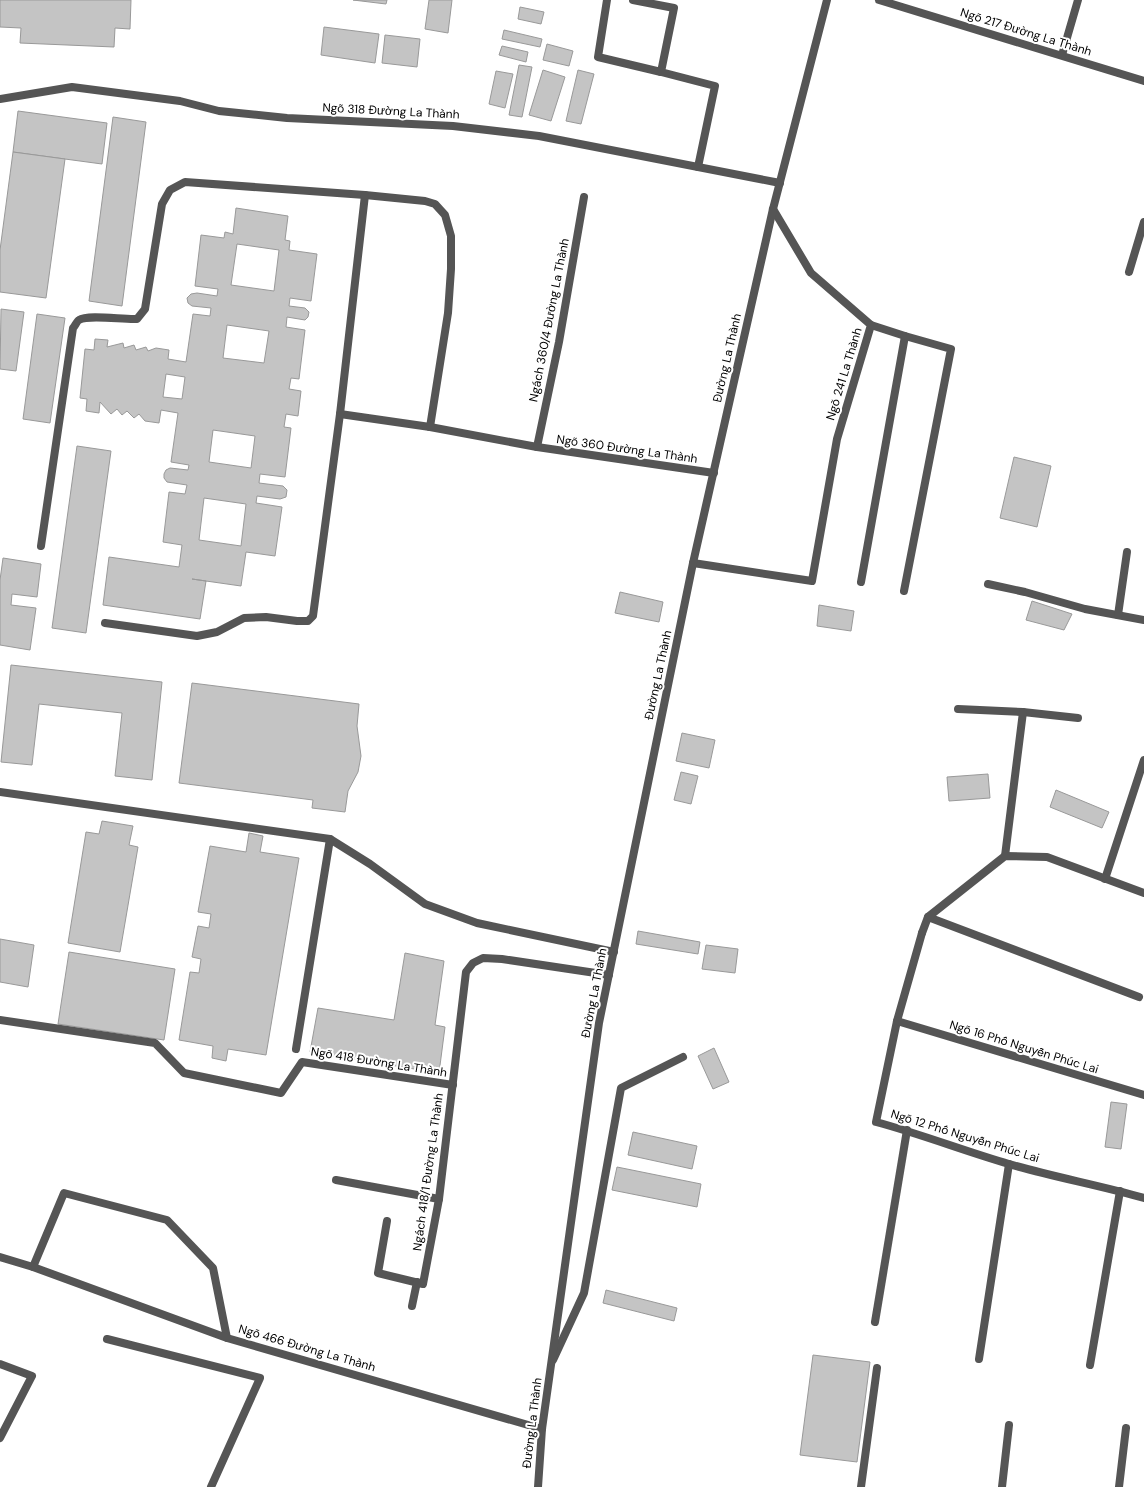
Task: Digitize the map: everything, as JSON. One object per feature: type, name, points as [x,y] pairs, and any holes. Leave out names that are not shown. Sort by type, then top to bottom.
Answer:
[{"type":"street","points":[[607,0],[598,58],[715,86],[698,167]]},
{"type":"street","points":[[633,0],[674,8],[661,72]]},
{"type":"street","name":"Đường La Thành","points":[[538,1487],[542,1429],[599,1023],[693,562],[773,209],[827,0]]},
{"type":"street","name":"Ngõ 217 Đường La Thành","points":[[879,0],[1062,55],[1144,82]]},
{"type":"street","points":[[1062,55],[1078,0]]},
{"type":"street","name":"Ngõ 318 Đường La Thành","points":[[0,99],[72,87],[180,101],[219,111],[287,118],[453,126],[523,134],[780,183]]},
{"type":"street","points":[[41,546],[74,328],[79,320],[88,318],[127,320],[138,318],[145,308],[162,204],[170,190],[185,182],[425,201],[435,204],[446,215],[450,236],[448,313],[430,428]]},
{"type":"street","points":[[105,623],[197,636],[216,632],[244,618],[266,617],[308,621],[313,616],[340,414],[365,196]]},
{"type":"street","name":"Ngách 360/4 Đường La Thành","points":[[537,447],[559,342],[584,197]]},
{"type":"street","name":"Ngõ 241 La Thành","points":[[693,562],[812,581],[837,439],[871,325],[811,273],[773,209]]},
{"type":"street","points":[[1129,272],[1144,222]]},
{"type":"street","points":[[871,325],[951,349],[904,591]]},
{"type":"street","points":[[861,582],[905,336]]},
{"type":"street","name":"Ngõ 360 Đường La Thành","points":[[340,414],[537,447],[714,473]]},
{"type":"street","points":[[1118,615],[1127,552]]},
{"type":"street","points":[[988,584],[1025,592],[1085,609],[1144,620]]},
{"type":"street","points":[[958,709],[1023,712],[1078,718]]},
{"type":"street","points":[[1005,856],[1023,712]]},
{"type":"street","points":[[1105,879],[1144,760]]},
{"type":"street","points":[[0,792],[330,839],[370,864],[424,904],[477,923],[614,952]]},
{"type":"street","points":[[296,1049],[330,839]]},
{"type":"street","points":[[928,917],[1005,856],[1046,857],[1144,893]]},
{"type":"street","points":[[928,917],[1139,997]]},
{"type":"street","name":"Ngõ 12 Phố Nguyễn Phúc Lai","points":[[928,917],[897,1021],[876,1122],[907,1130],[1009,1164],[1144,1198]]},
{"type":"street","name":"Ngõ 418 Đường La Thành","points":[[0,1020],[155,1043],[184,1073],[281,1093],[302,1062],[453,1085],[466,972],[473,963],[483,958],[502,959],[609,975]]},
{"type":"street","name":"Ngõ 16 Phố Nguyễn Phúc Lai","points":[[897,1021],[1144,1095]]},
{"type":"street","name":"Đường La Thành","points":[[552,1362],[584,1293],[621,1088],[683,1057]]},
{"type":"street","name":"Ngách 418/1 Đường La Thành","points":[[417,1282],[423,1284],[439,1199],[453,1085]]},
{"type":"street","points":[[876,1322],[907,1130]]},
{"type":"street","points":[[979,1359],[1009,1164]]},
{"type":"street","points":[[336,1180],[439,1199]]},
{"type":"street","points":[[1090,1366],[1120,1191]]},
{"type":"street","name":"Ngõ 466 Đường La Thành","points":[[33,1267],[64,1192],[167,1220],[214,1268],[227,1338],[542,1429]]},
{"type":"street","points":[[387,1221],[378,1273],[417,1282],[412,1306]]},
{"type":"street","points":[[0,1256],[227,1338]]},
{"type":"street","points":[[107,1339],[260,1378],[211,1487]]},
{"type":"street","points":[[0,1364],[32,1376],[0,1438]]},
{"type":"street","points":[[861,1487],[877,1368]]},
{"type":"street","points":[[1002,1487],[1009,1426]]},
{"type":"street","points":[[1119,1487],[1126,1428]]},
{"type":"building","points":[[0,0],[131,0],[130,29],[115,28],[114,47],[20,43],[21,28],[0,27]]},
{"type":"building","points":[[353,0],[387,0],[386,4]]},
{"type":"building","points":[[429,0],[452,0],[448,33],[425,29]]},
{"type":"building","points":[[520,7],[544,12],[541,24],[518,19]]},
{"type":"building","points":[[324,27],[379,34],[375,63],[321,55]]},
{"type":"building","points":[[504,30],[542,39],[540,47],[502,39]]},
{"type":"building","points":[[385,35],[420,39],[417,67],[382,63]]},
{"type":"building","points":[[547,44],[573,51],[569,66],[543,60]]},
{"type":"building","points":[[502,46],[528,52],[526,62],[499,55]]},
{"type":"building","points":[[519,65],[532,67],[522,117],[509,115]]},
{"type":"building","points":[[543,70],[565,77],[551,121],[529,115]]},
{"type":"building","points":[[578,70],[594,74],[581,124],[566,121]]},
{"type":"building","points":[[496,71],[513,74],[505,108],[489,104]]},
{"type":"building","points":[[18,111],[107,123],[102,164],[13,152]]},
{"type":"building","points":[[113,117],[146,122],[122,306],[89,301]]},
{"type":"building","points":[[13,152],[65,159],[46,298],[0,292],[0,250]]},
{"type":"building","points":[[236,208],[288,216],[285,240],[290,241],[289,250],[317,254],[311,301],[290,298],[289,306],[305,308],[309,312],[308,317],[305,320],[287,317],[286,327],[305,330],[299,379],[291,378],[289,389],[301,391],[298,416],[286,414],[284,427],[291,428],[285,477],[260,474],[259,483],[283,486],[287,490],[286,497],[280,499],[257,496],[256,503],[282,507],[275,556],[246,552],[241,586],[206,581],[200,619],[103,605],[109,557],[179,567],[182,545],[163,542],[169,492],[185,494],[187,485],[167,482],[164,478],[164,474],[166,470],[170,468],[188,470],[189,465],[171,462],[178,413],[161,410],[159,423],[145,421],[139,414],[134,418],[127,411],[122,415],[117,409],[111,414],[100,402],[99,413],[86,411],[87,399],[80,398],[85,349],[94,350],[95,339],[108,340],[107,347],[123,343],[124,348],[134,345],[136,350],[146,347],[148,351],[156,348],[169,350],[168,359],[186,362],[193,314],[210,316],[211,308],[192,306],[188,303],[187,298],[191,294],[197,293],[217,296],[218,289],[195,286],[201,235],[224,238],[225,232],[233,234]],"holes":[[[237,244],[279,250],[274,291],[231,285]],[[227,325],[269,331],[264,363],[223,358]],[[166,374],[185,377],[182,399],[163,397]],[[213,430],[255,436],[251,468],[209,462]],[[204,498],[246,504],[241,546],[199,540]]]},
{"type":"building","points":[[1,309],[24,312],[16,371],[0,369]]},
{"type":"building","points":[[37,314],[65,318],[50,423],[23,419]]},
{"type":"building","points":[[77,446],[111,451],[86,633],[52,628]]},
{"type":"building","points":[[1014,457],[1051,466],[1037,527],[1000,518]]},
{"type":"building","points":[[3,558],[41,564],[37,597],[12,594],[11,605],[36,608],[30,650],[0,645],[0,580]]},
{"type":"building","points":[[620,592],[663,602],[659,622],[615,613]]},
{"type":"building","points":[[1032,601],[1072,614],[1064,630],[1026,620]]},
{"type":"building","points":[[819,605],[854,611],[851,631],[817,626]]},
{"type":"building","points":[[11,665],[162,682],[152,780],[115,776],[122,713],[39,704],[32,765],[1,762]]},
{"type":"building","points":[[192,683],[359,704],[357,726],[361,756],[358,772],[348,791],[345,812],[312,808],[313,800],[179,783]]},
{"type":"building","points":[[682,733],[715,740],[709,768],[676,761]]},
{"type":"building","points":[[681,772],[698,776],[691,804],[674,800]]},
{"type":"building","points":[[988,774],[990,798],[949,801],[947,777]]},
{"type":"building","points":[[1056,790],[1109,812],[1102,828],[1050,807]]},
{"type":"building","points":[[102,821],[133,826],[129,845],[138,847],[120,952],[68,943],[86,832],[99,834]]},
{"type":"building","points":[[249,833],[263,836],[260,852],[299,858],[266,1055],[228,1049],[226,1061],[212,1058],[213,1046],[179,1040],[190,972],[199,973],[201,959],[192,957],[198,926],[209,928],[211,914],[198,912],[210,846],[246,852]]},
{"type":"building","points":[[638,931],[700,942],[698,954],[636,944]]},
{"type":"building","points":[[0,939],[34,945],[28,987],[0,982]]},
{"type":"building","points":[[706,945],[738,949],[735,973],[702,969]]},
{"type":"building","points":[[69,952],[175,969],[164,1040],[58,1024]]},
{"type":"building","points":[[405,953],[444,961],[435,1025],[445,1027],[439,1073],[310,1052],[318,1008],[394,1020]]},
{"type":"building","points":[[714,1048],[729,1082],[713,1089],[698,1056]]},
{"type":"building","points":[[1111,1102],[1127,1104],[1121,1149],[1105,1147]]},
{"type":"building","points":[[633,1132],[697,1146],[692,1169],[628,1155]]},
{"type":"building","points":[[617,1167],[701,1184],[697,1207],[612,1190]]},
{"type":"building","points":[[606,1290],[677,1308],[674,1321],[603,1303]]},
{"type":"building","points":[[813,1355],[870,1362],[857,1462],[800,1455]]}]
